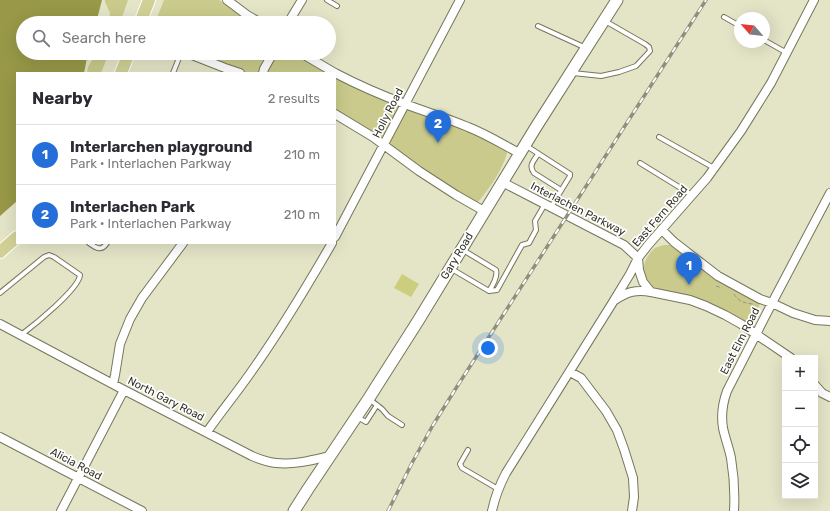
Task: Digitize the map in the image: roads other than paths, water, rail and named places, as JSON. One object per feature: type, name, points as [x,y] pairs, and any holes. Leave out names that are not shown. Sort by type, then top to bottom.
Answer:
[{"type":"main road","points":[[143,16],[149,0]]},
{"type":"main road","name":"Gary Road","points":[[294,511],[356,417],[373,402],[450,267],[522,149],[617,0]]},
{"type":"main road","points":[[122,72],[127,60]]},
{"type":"main road","points":[[0,252],[16,238]]},
{"type":"street","points":[[227,0],[249,16]]},
{"type":"street","points":[[292,16],[302,0]]},
{"type":"street","name":"Holly Road","points":[[336,235],[460,0]]},
{"type":"street","name":"East Fern Road","points":[[492,511],[498,489],[506,474],[613,302],[638,258],[715,168],[758,106],[814,0]]},
{"type":"street","points":[[205,60],[237,72]]},
{"type":"street","points":[[264,72],[270,60]]},
{"type":"street","points":[[313,60],[333,72]]},
{"type":"street","points":[[336,73],[372,91],[522,149]]},
{"type":"street","points":[[336,115],[384,145],[437,183],[484,211]]},
{"type":"street","name":"Interlachen Parkway","points":[[502,182],[624,245],[638,258]]},
{"type":"street","name":"East Elm Road","points":[[734,511],[735,497],[733,475],[723,427],[722,413],[724,399],[756,334],[830,193]]},
{"type":"street","points":[[662,230],[674,242],[718,276],[760,299],[793,313],[807,318],[830,322]]},
{"type":"street","points":[[113,384],[120,344],[130,319],[142,298],[182,244]]},
{"type":"street","points":[[207,432],[272,341],[331,244]]},
{"type":"street","points":[[638,258],[638,270],[642,282],[651,292]]},
{"type":"street","points":[[613,302],[625,294],[639,290],[690,300],[705,305],[725,315],[787,355]]},
{"type":"street","name":"North Gary Road","points":[[0,324],[252,456],[276,463],[302,462],[330,456]]},
{"type":"street","points":[[570,372],[581,378],[606,412],[617,430],[633,478],[634,497],[632,511]]},
{"type":"street","points":[[818,388],[822,393],[830,397]]},
{"type":"street","points":[[61,511],[124,390]]},
{"type":"street","name":"Alicia Road","points":[[0,437],[142,511]]},
{"type":"lane","points":[[326,0],[337,6]]},
{"type":"lane","points":[[724,17],[734,23]]},
{"type":"lane","points":[[570,73],[601,76],[619,72],[636,66],[650,51],[649,47],[645,44],[604,20]]},
{"type":"lane","points":[[538,26],[586,48]]},
{"type":"lane","points":[[770,43],[787,53]]},
{"type":"lane","points":[[173,72],[178,60]]},
{"type":"lane","points":[[659,136],[715,168]]},
{"type":"lane","points":[[450,267],[490,291],[497,290],[522,245],[529,243],[536,230],[536,221],[561,190],[570,176],[570,174],[538,154],[522,149]]},
{"type":"lane","points":[[538,154],[531,168],[534,173],[561,190]]},
{"type":"lane","points":[[640,163],[692,196]]},
{"type":"lane","points":[[90,244],[98,249],[101,249],[106,244]]},
{"type":"lane","points":[[461,249],[496,270],[496,277],[490,291]]},
{"type":"lane","points":[[0,294],[44,257],[49,255],[80,275],[80,279],[64,298],[31,328],[21,335]]},
{"type":"lane","points":[[373,402],[382,409],[385,414],[402,425]]},
{"type":"lane","points":[[468,450],[460,464],[462,468],[498,489]]},
{"type":"railway","points":[[388,511],[433,425],[706,0]]},
{"type":"place","name":"Interlachen Park","points":[[438,143]]},
{"type":"place","name":"Interlarchen playground","points":[[689,285]]}]
